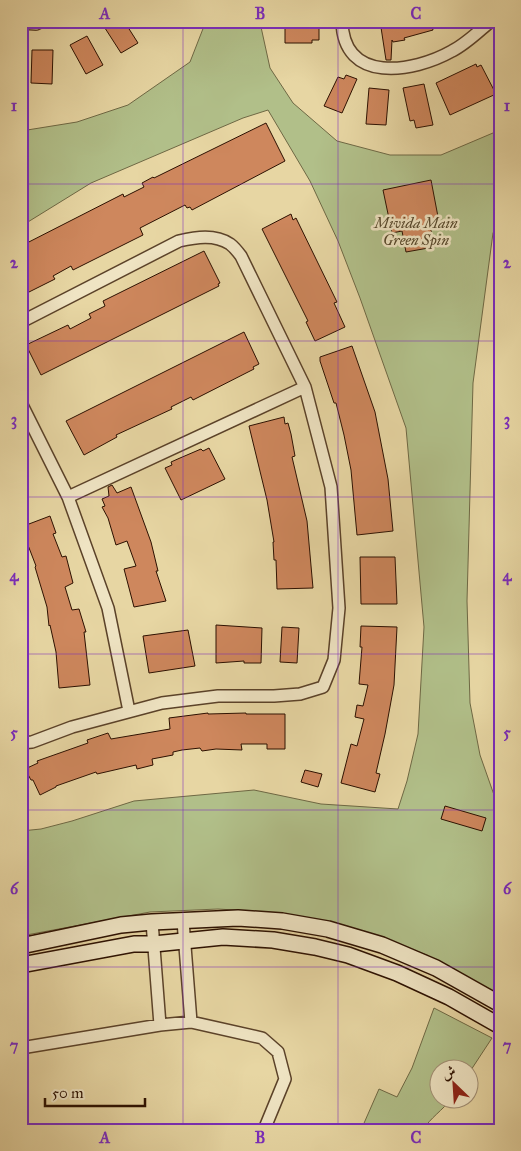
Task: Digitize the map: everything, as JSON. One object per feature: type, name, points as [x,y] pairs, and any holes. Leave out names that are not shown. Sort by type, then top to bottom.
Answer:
[{"type":"street","points":[[21,23],[36,24],[42,21]]},
{"type":"street","points":[[342,21],[343,35],[349,50],[358,60],[372,66],[390,70],[435,60],[453,51],[491,21]]},
{"type":"street","points":[[21,322],[179,241],[197,237],[218,239],[231,244],[241,256],[305,387],[331,487],[339,608],[334,660],[323,687],[300,694],[218,696],[162,703],[72,727],[32,742],[21,744]]},
{"type":"street","points":[[68,497],[305,387]]},
{"type":"street","points":[[21,403],[68,497],[108,608],[129,711]]},
{"type":"street","points":[[21,946],[121,926],[152,922],[247,918],[282,921],[328,929],[374,942],[412,957],[462,982],[500,1004]]},
{"type":"street","points":[[183,921],[192,1022]]},
{"type":"street","points":[[152,922],[160,1024]]},
{"type":"street","points":[[21,965],[134,944],[154,944],[223,937],[252,938],[315,947],[348,955],[423,984],[500,1026]]},
{"type":"street","points":[[21,1048],[160,1024],[192,1022],[262,1038],[278,1052],[285,1079],[264,1130]]},
{"type":"green space","name":"Mivida Main Green Spin","points":[[206,21],[261,21],[270,68],[293,103],[337,141],[390,155],[441,155],[500,130],[500,221],[493,233],[473,383],[467,601],[470,703],[480,755],[500,812],[500,998],[427,955],[355,929],[282,913],[218,909],[150,912],[21,936],[21,831],[41,829],[72,821],[134,801],[254,790],[321,804],[398,809],[418,734],[424,627],[406,428],[338,241],[310,181],[268,110],[243,118],[91,183],[23,225],[21,224],[21,131],[77,122],[128,105],[190,62]]},
{"type":"green space","points":[[434,1008],[492,1038],[478,1059],[428,1058],[428,1108],[443,1108],[423,1130],[361,1130],[379,1089],[397,1097],[412,1068]]},
{"type":"building","points":[[110,21],[124,21],[138,43],[121,53],[103,25]]},
{"type":"building","points":[[289,21],[319,21],[319,40],[312,40],[312,43],[285,43],[285,25],[288,25]]},
{"type":"building","points":[[380,21],[431,21],[433,30],[404,38],[405,40],[393,42],[392,40],[391,60],[386,60]]},
{"type":"building","points":[[87,36],[103,65],[86,74],[70,45]]},
{"type":"building","points":[[32,50],[53,50],[52,84],[31,83]]},
{"type":"building","points":[[476,64],[477,67],[481,65],[496,94],[450,115],[436,83]]},
{"type":"building","points":[[346,75],[357,79],[342,113],[324,106],[338,77],[344,79]]},
{"type":"building","points":[[424,84],[433,125],[416,128],[414,120],[410,121],[403,88]]},
{"type":"building","points":[[369,88],[389,90],[386,125],[366,124]]},
{"type":"building","points":[[266,123],[285,161],[192,210],[185,205],[140,228],[143,235],[73,270],[71,266],[53,276],[55,279],[21,296],[21,246],[123,194],[124,197],[144,187],[142,183],[153,177]]},
{"type":"building","points":[[431,180],[439,222],[430,224],[434,247],[406,252],[402,231],[392,233],[383,190]]},
{"type":"building","points":[[291,214],[293,220],[296,218],[337,302],[334,303],[345,327],[315,341],[306,322],[308,321],[262,229]]},
{"type":"building","points":[[204,251],[220,283],[218,284],[219,286],[41,375],[26,345],[68,325],[70,329],[91,318],[89,314],[105,306],[103,301]]},
{"type":"building","points":[[244,332],[259,364],[253,367],[254,369],[193,400],[191,397],[171,407],[172,409],[116,435],[117,437],[84,455],[66,421]]},
{"type":"building","points":[[352,346],[375,412],[388,479],[393,531],[357,535],[351,470],[344,435],[336,403],[334,403],[320,361],[320,357]]},
{"type":"building","points":[[284,417],[285,424],[288,423],[291,434],[295,456],[292,457],[307,521],[313,588],[277,589],[274,542],[267,500],[249,426]]},
{"type":"building","points":[[209,448],[225,479],[181,500],[165,468],[172,465],[171,462],[201,449],[203,451]]},
{"type":"building","points":[[112,485],[117,493],[131,487],[151,542],[158,571],[156,571],[166,601],[134,607],[124,569],[136,566],[127,541],[116,545],[108,518],[102,507],[105,506],[102,499],[109,496],[108,487]]},
{"type":"building","points":[[50,516],[56,533],[53,534],[62,557],[66,556],[73,583],[65,587],[72,610],[79,609],[86,632],[84,632],[90,685],[59,688],[56,652],[49,626],[47,607],[36,566],[21,527]]},
{"type":"building","points":[[360,557],[395,557],[397,604],[361,604]]},
{"type":"building","points":[[216,625],[262,628],[261,663],[244,663],[244,661],[216,663]]},
{"type":"building","points":[[361,626],[397,627],[394,685],[376,773],[380,774],[375,792],[341,783],[351,744],[357,746],[364,719],[355,717],[357,705],[363,706],[368,685],[359,684],[362,647],[360,647]]},
{"type":"building","points":[[282,627],[299,628],[297,663],[280,662]]},
{"type":"building","points":[[188,630],[195,666],[149,673],[143,636]]},
{"type":"building","points":[[208,713],[285,714],[285,749],[267,749],[267,744],[241,744],[242,750],[216,749],[202,751],[200,748],[182,750],[173,752],[173,755],[152,759],[153,765],[137,769],[136,765],[97,774],[96,772],[56,786],[40,795],[25,769],[38,763],[37,761],[88,743],[87,740],[108,733],[111,739],[170,729],[169,718]]},
{"type":"building","points":[[305,770],[322,774],[318,787],[301,782]]},
{"type":"building","points":[[445,806],[486,818],[482,831],[441,819]]}]
